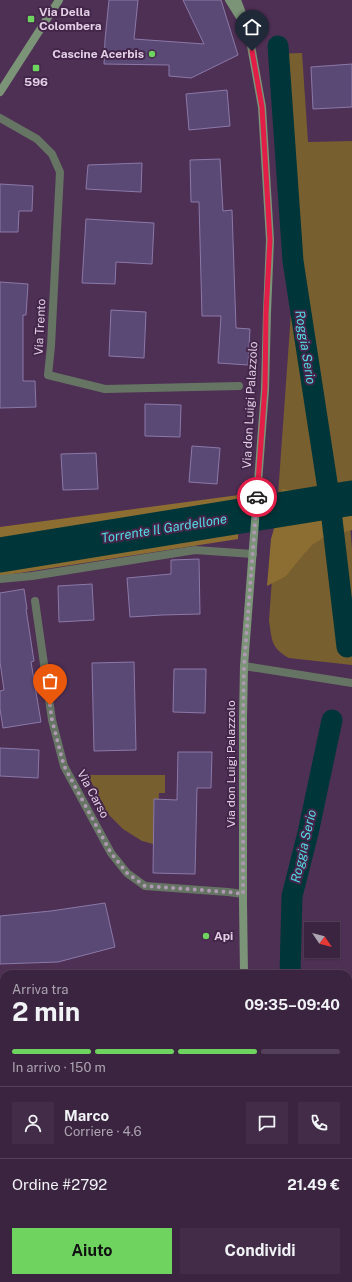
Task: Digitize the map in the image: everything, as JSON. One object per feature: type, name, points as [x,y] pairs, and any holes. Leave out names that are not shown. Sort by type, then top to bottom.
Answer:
[{"type":"street","points":[[0,92],[59,0]]},
{"type":"street","name":"Via don Luigi Palazzolo","points":[[229,0],[248,29]]},
{"type":"street","name":"Via don Luigi Palazzolo","points":[[237,0],[248,29],[262,107],[270,240],[266,313],[265,387],[244,666],[244,970]]},
{"type":"street","name":"Via Trento","points":[[0,118],[37,139],[52,154],[60,172],[51,346],[48,375],[105,389],[239,386]]},
{"type":"street","points":[[0,579],[32,576],[195,550],[253,554]]},
{"type":"street","name":"Via Carso","points":[[35,601],[52,720],[64,766],[111,853],[127,873],[145,886],[243,894]]},
{"type":"street","points":[[244,666],[352,683]]},
{"type":"shaded area","points":[[302,53],[308,142],[352,141],[352,507],[349,508],[352,550],[352,665],[289,658],[279,651],[273,643],[269,621],[291,313],[277,93],[272,54]]},
{"type":"shaded area","points":[[352,481],[352,530],[326,536],[312,545],[286,576],[267,586],[271,539],[277,518],[282,489],[298,491]]},
{"type":"shaded area","points":[[239,495],[238,539],[0,576],[0,527]]},
{"type":"shaded area","points":[[88,775],[165,775],[165,793],[159,793],[157,845],[142,841],[123,829],[106,812]]},
{"type":"building","points":[[109,0],[138,0],[134,39],[204,44],[183,0],[221,0],[238,55],[191,78],[169,76],[169,65],[104,64]]},
{"type":"building","points":[[352,64],[352,107],[313,109],[311,67]]},
{"type":"building","points":[[227,90],[230,126],[189,130],[186,94]]},
{"type":"building","points":[[220,159],[223,211],[232,210],[236,328],[250,329],[248,365],[218,363],[221,316],[202,316],[199,202],[191,202],[190,160]]},
{"type":"building","points":[[142,163],[141,192],[86,189],[88,165]]},
{"type":"building","points":[[0,184],[33,186],[32,211],[19,211],[18,232],[0,232]]},
{"type":"building","points":[[86,219],[154,223],[152,264],[116,262],[115,284],[82,283]]},
{"type":"building","points":[[0,282],[28,284],[26,315],[23,315],[23,381],[35,381],[36,407],[0,408]]},
{"type":"building","points":[[111,310],[146,312],[144,358],[109,356]]},
{"type":"building","points":[[145,404],[181,405],[180,437],[145,436]]},
{"type":"building","points":[[192,446],[220,448],[217,484],[189,482]]},
{"type":"building","points":[[96,453],[98,489],[63,490],[61,454]]},
{"type":"building","points":[[199,559],[200,614],[130,617],[127,578],[171,574],[171,560]]},
{"type":"building","points":[[92,584],[94,620],[59,622],[58,586]]},
{"type":"building","points":[[24,589],[34,661],[31,662],[41,722],[3,728],[0,709],[0,691],[4,690],[0,662],[0,593]]},
{"type":"building","points":[[134,662],[136,750],[94,751],[92,663]]},
{"type":"building","points":[[174,669],[206,669],[205,713],[173,712]]},
{"type":"building","points":[[0,748],[39,750],[38,778],[0,776]]},
{"type":"building","points":[[178,752],[212,752],[211,788],[197,788],[195,874],[153,873],[154,799],[177,800]]},
{"type":"building","points":[[105,903],[115,947],[58,962],[0,964],[0,916],[51,911]]},
{"type":"waterway","name":"Roggia Serio","points":[[278,46],[293,261],[330,502],[347,647]]},
{"type":"waterway","name":"Torrente Il Gardellone","points":[[0,555],[352,498]]},
{"type":"waterway","name":"Roggia Serio","points":[[290,970],[292,896],[308,833],[332,720]]},
{"type":"way so far","points":[[50,705],[52,720],[64,766],[111,853],[127,873],[145,886],[243,894],[244,666],[257,497]]},
{"type":"place","name":"Via Della Colombera","points":[[31,19]]},
{"type":"place","name":"Cascine Acerbis","points":[[152,54]]},
{"type":"place","name":"596","points":[[36,68]]},
{"type":"place","name":"Api","points":[[206,936]]},
{"type":"route","points":[[252,51],[262,107],[270,240],[266,313],[265,387],[257,497]]}]
